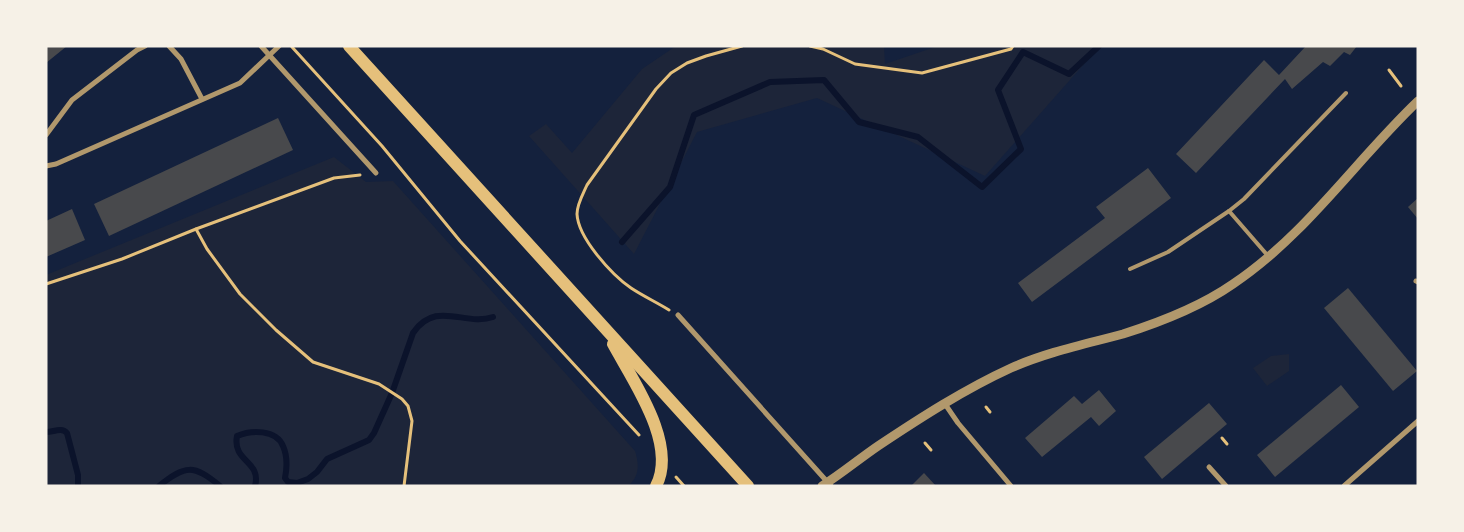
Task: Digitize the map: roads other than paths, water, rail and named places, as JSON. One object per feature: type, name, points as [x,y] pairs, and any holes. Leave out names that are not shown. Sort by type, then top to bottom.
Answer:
[{"type":"main road","points":[[349,46],[357,52],[748,486]]},
{"type":"main road","points":[[603,327],[651,414],[662,446],[662,460],[656,486]]},
{"type":"street","points":[[46,135],[72,100],[137,50],[145,46]]},
{"type":"street","points":[[169,46],[181,59],[202,99]]},
{"type":"street","points":[[261,46],[376,173]]},
{"type":"street","points":[[46,166],[56,164],[240,82],[279,46]]},
{"type":"street","points":[[678,315],[827,485],[877,447],[945,404],[1011,368],[1038,357],[1152,324],[1193,307],[1232,285],[1294,236],[1418,101]]},
{"type":"street","points":[[945,404],[958,423],[1012,486]]},
{"type":"street","points":[[1344,486],[1418,421]]},
{"type":"street","points":[[1209,467],[1226,486]]},
{"type":"lane","points":[[1130,269],[1168,252],[1244,199],[1346,93]]},
{"type":"lane","points":[[1229,211],[1269,257]]},
{"type":"waterway","points":[[622,242],[670,187],[694,115],[770,82],[824,80],[859,122],[918,137],[982,187],[1021,149],[998,90],[1023,52],[1069,74],[1099,46]]},
{"type":"waterway","points":[[255,486],[256,478],[254,471],[239,451],[237,436],[256,432],[275,436],[283,446],[286,462],[285,478],[288,482],[297,483],[308,479],[317,472],[327,459],[369,440],[392,393],[413,333],[422,323],[431,318],[441,316],[472,319],[493,317]]},
{"type":"waterway","points":[[46,432],[60,430],[67,433],[78,475],[78,486]]},
{"type":"waterway","points":[[159,486],[176,474],[190,470],[203,474],[220,486]]}]
